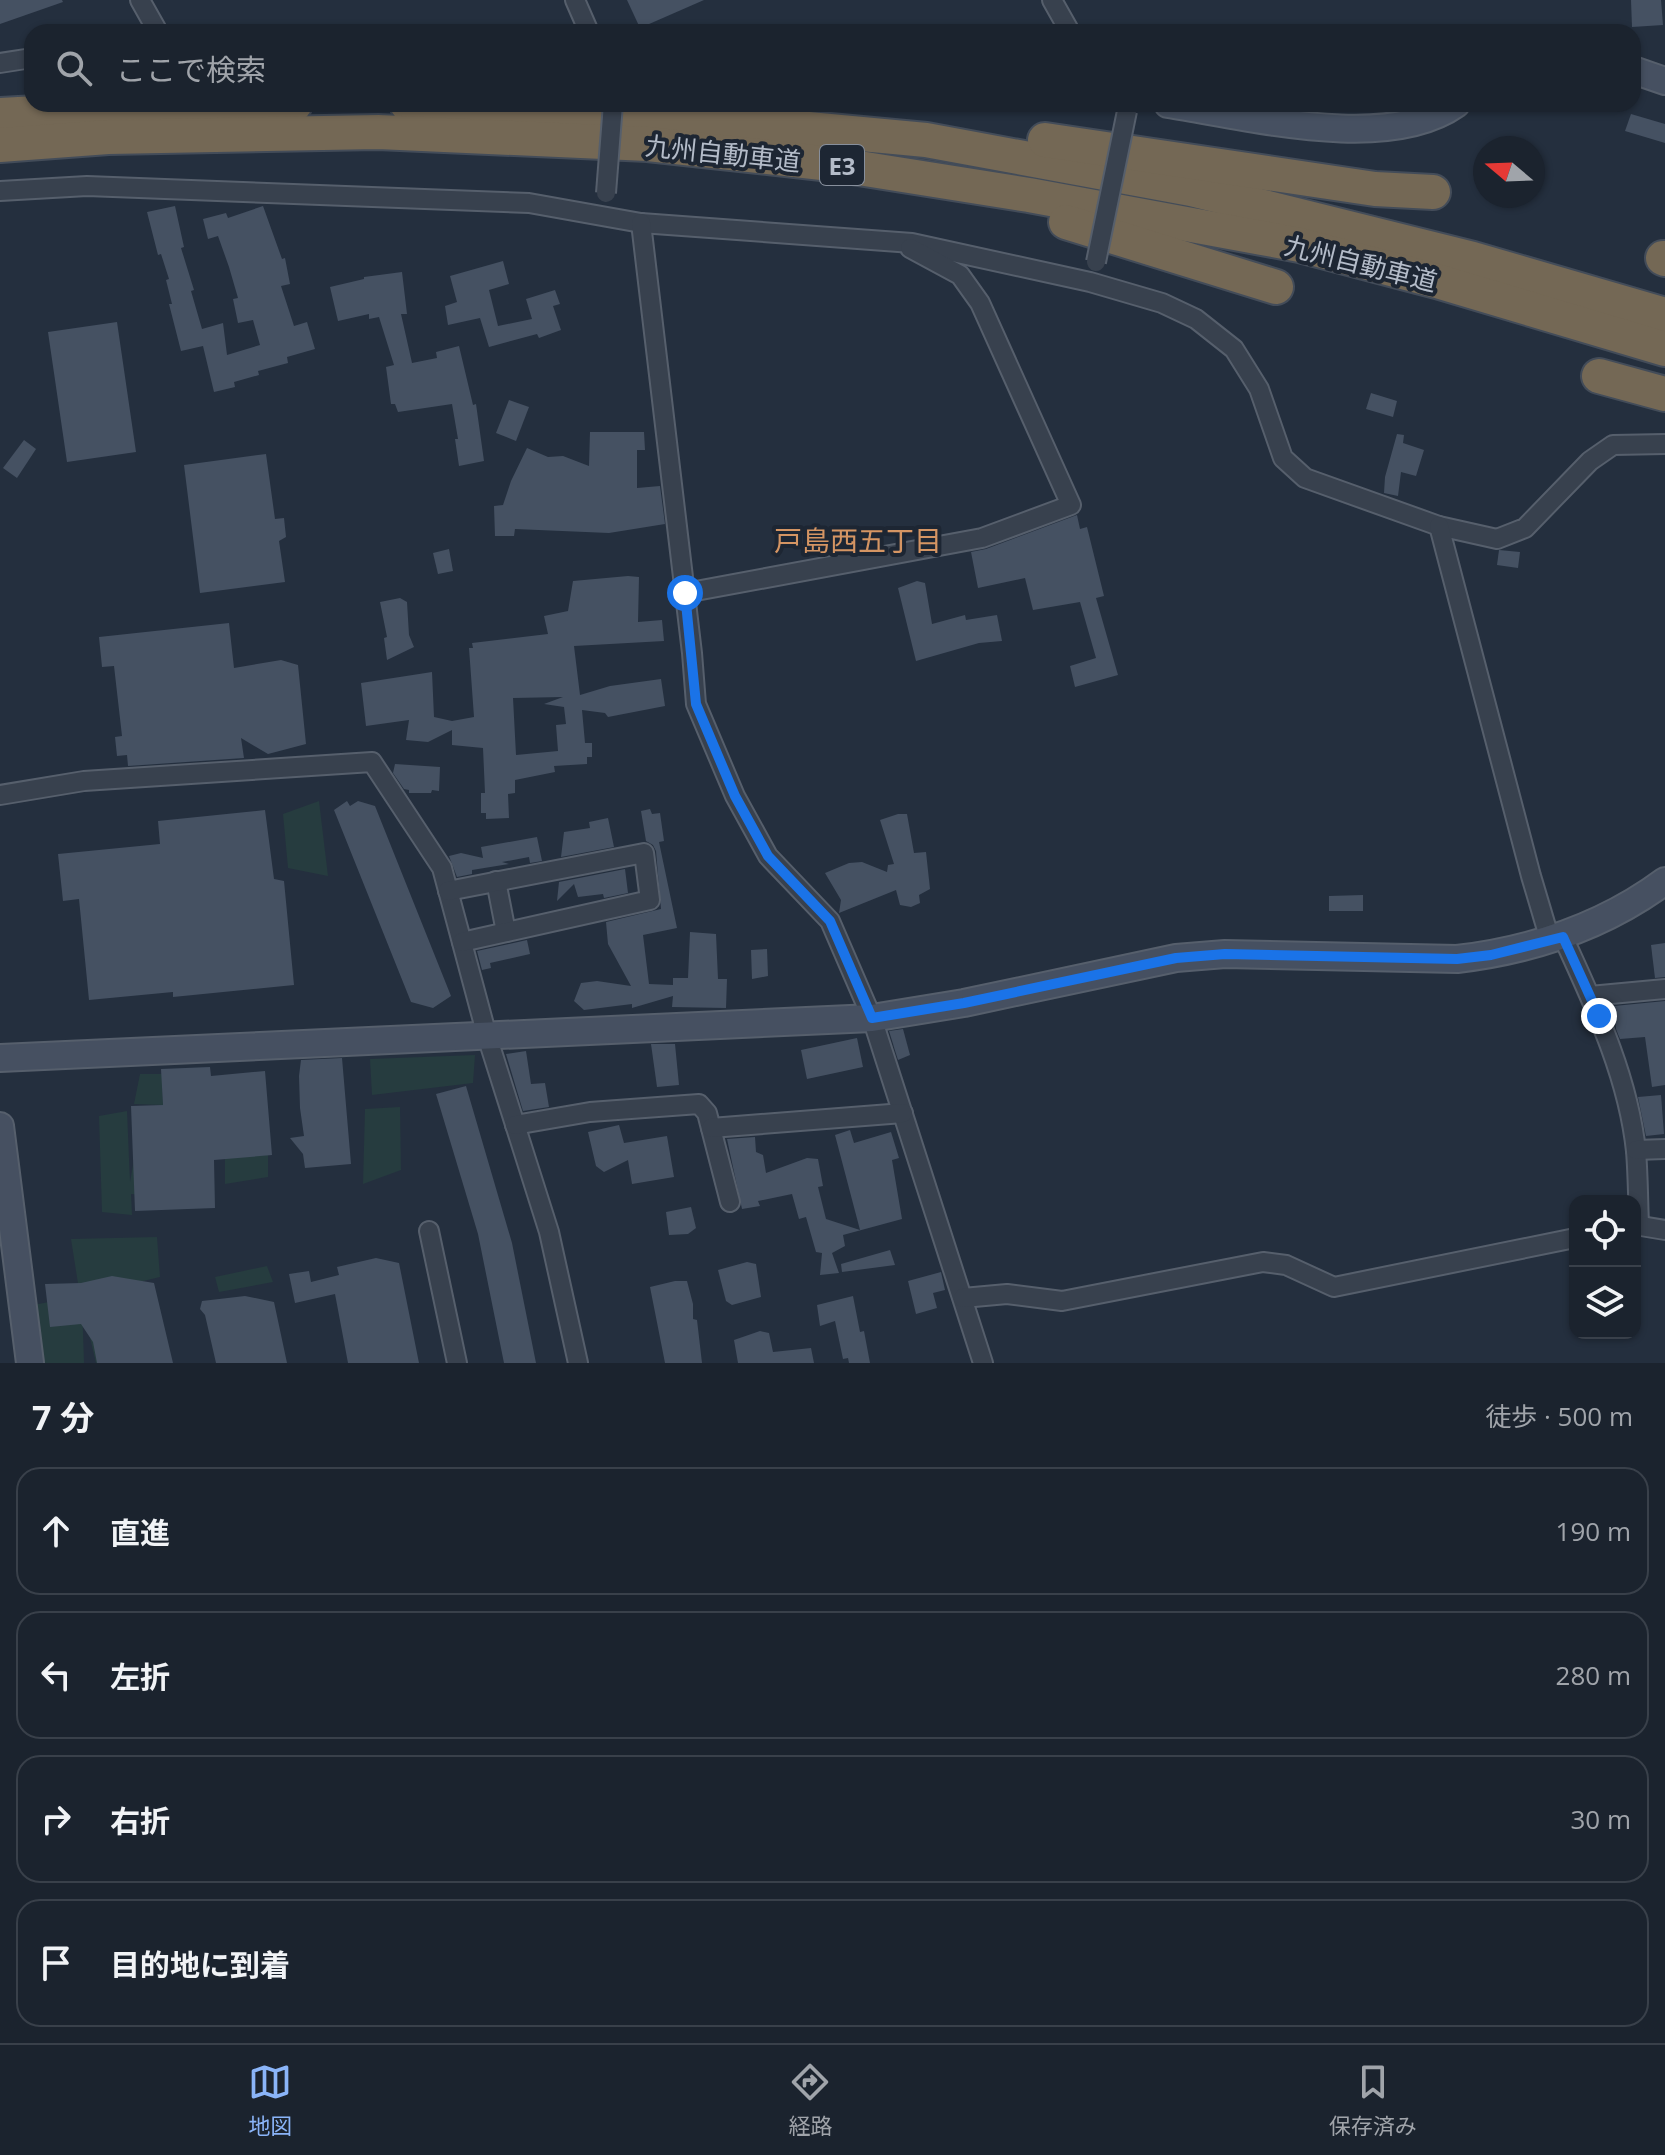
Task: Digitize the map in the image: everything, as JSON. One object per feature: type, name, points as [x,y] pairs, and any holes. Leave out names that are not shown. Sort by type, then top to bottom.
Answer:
[{"type":"highway","points":[[0,115],[54,112]]},
{"type":"highway","name":"九州自動車道","points":[[601,112],[926,140],[1191,189],[1473,259],[1665,315]]},
{"type":"highway","points":[[650,114],[928,124],[1375,189],[1433,192]]},
{"type":"highway","name":"九州自動車道","points":[[0,145],[152,136],[378,132],[648,144],[840,165],[1029,195],[1300,245],[1437,281],[1665,349]]},
{"type":"highway","points":[[941,183],[1276,287]]},
{"type":"highway","points":[[1599,376],[1665,394]]},
{"type":"street","points":[[140,0],[154,24]]},
{"type":"street","points":[[575,0],[586,24]]},
{"type":"street","points":[[1052,0],[1066,24]]},
{"type":"street","points":[[0,63],[24,59]]},
{"type":"street","points":[[1641,73],[1665,81]]},
{"type":"street","points":[[604,218],[612,112]]},
{"type":"street","points":[[1090,282],[1127,112]]},
{"type":"street","points":[[1225,112],[1346,129],[1409,123],[1442,112]]},
{"type":"street","points":[[0,191],[87,186],[529,203],[641,223],[896,241],[1090,282],[1162,303],[1196,319],[1234,349],[1259,389],[1283,458],[1305,478],[1439,526],[1497,539],[1525,528],[1590,461],[1613,445],[1665,444]]},
{"type":"street","points":[[641,223],[696,704],[735,796],[768,856],[830,921],[872,1018],[983,1363]]},
{"type":"street","points":[[685,593],[982,538],[1071,505],[980,303],[960,275],[896,241]]},
{"type":"street","points":[[1439,526],[1531,876],[1556,939],[1599,1016],[1624,1091],[1636,1150],[1637,1195]]},
{"type":"street","points":[[0,795],[84,781],[372,762],[442,868],[487,1036],[549,1232],[578,1363]]},
{"type":"street","points":[[448,891],[644,853],[650,900],[462,942]]},
{"type":"street","points":[[496,881],[506,932]]},
{"type":"street","points":[[0,1058],[872,1018],[964,1003],[1176,958],[1225,954],[1457,959],[1491,955],[1556,939],[1606,918],[1665,881]]},
{"type":"street","points":[[1590,996],[1665,989]]},
{"type":"street","points":[[515,1125],[590,1112],[699,1104],[707,1113],[730,1202]]},
{"type":"street","points":[[711,1128],[903,1113]]},
{"type":"street","points":[[0,1126],[30,1363]]},
{"type":"street","points":[[1636,1150],[1665,1149]]},
{"type":"street","points":[[1641,1226],[1665,1230]]},
{"type":"street","points":[[429,1231],[457,1363]]},
{"type":"street","points":[[963,1298],[1007,1294],[1062,1301],[1263,1262],[1286,1265],[1334,1287],[1569,1239]]},
{"type":"green space","points":[[319,801],[328,876],[288,868],[283,814]]},
{"type":"green space","points":[[475,1055],[473,1083],[372,1095],[370,1059]]},
{"type":"green space","points":[[140,1074],[162,1074],[163,1105],[134,1104]]},
{"type":"green space","points":[[400,1107],[401,1170],[363,1184],[365,1109]]},
{"type":"green space","points":[[127,1111],[130,1182],[141,1120],[198,1200],[131,1194],[132,1215],[102,1212],[99,1116]]},
{"type":"green space","points":[[268,1155],[268,1177],[225,1184],[225,1156]]},
{"type":"green space","points":[[157,1237],[160,1277],[110,1289],[126,1363],[96,1363],[82,1303],[84,1363],[34,1363],[23,1307],[80,1296],[71,1239]]},
{"type":"green space","points":[[267,1266],[273,1282],[219,1292],[215,1277]]},
{"type":"building","points":[[0,0],[62,0],[63,2],[0,24]]},
{"type":"building","points":[[627,0],[704,0],[649,24],[638,24]]},
{"type":"building","points":[[1631,0],[1661,0],[1663,25],[1632,24]]},
{"type":"building","points":[[1631,114],[1665,124],[1665,143],[1625,131]]},
{"type":"building","points":[[175,206],[184,247],[181,248],[202,329],[223,323],[227,355],[260,345],[253,320],[238,323],[233,299],[238,298],[229,267],[218,236],[208,239],[203,219],[226,213],[228,218],[263,206],[282,259],[285,258],[290,284],[281,286],[294,326],[307,322],[315,349],[287,357],[288,363],[258,371],[259,375],[234,382],[235,387],[214,392],[203,346],[181,351],[169,304],[172,304],[166,280],[169,279],[161,254],[158,255],[147,212]]},
{"type":"building","points":[[503,261],[509,284],[489,290],[498,326],[532,319],[526,299],[555,290],[560,304],[553,306],[561,330],[539,338],[537,334],[489,347],[480,318],[448,325],[445,306],[457,302],[450,276]]},
{"type":"building","points":[[402,272],[407,314],[401,314],[412,363],[437,358],[436,352],[459,346],[473,405],[476,404],[484,461],[459,466],[452,404],[398,412],[395,404],[391,404],[386,367],[394,365],[379,317],[369,319],[369,314],[338,321],[330,287],[364,277]]},
{"type":"building","points":[[117,322],[136,452],[67,462],[48,332]]},
{"type":"building","points":[[1371,393],[1397,401],[1393,417],[1366,409]]},
{"type":"building","points":[[509,400],[529,407],[516,441],[496,433]]},
{"type":"building","points":[[590,432],[644,432],[645,450],[637,450],[637,488],[660,486],[665,524],[609,533],[515,529],[514,536],[495,536],[494,506],[503,505],[527,448],[548,457],[563,456],[589,466]]},
{"type":"building","points":[[1397,434],[1404,435],[1403,443],[1424,450],[1416,476],[1401,472],[1398,496],[1384,493],[1385,477]]},
{"type":"building","points":[[24,440],[36,449],[17,478],[3,468]]},
{"type":"building","points":[[266,454],[275,519],[284,518],[286,537],[279,541],[285,582],[200,593],[184,465]]},
{"type":"building","points":[[1077,515],[1080,529],[1087,527],[1104,596],[1096,598],[1118,675],[1075,687],[1070,666],[1096,658],[1080,602],[1033,610],[1025,578],[978,588],[971,552]]},
{"type":"building","points":[[449,549],[453,571],[438,574],[433,553]]},
{"type":"building","points":[[1499,550],[1520,552],[1518,568],[1497,565]]},
{"type":"building","points":[[639,577],[638,622],[662,620],[664,641],[574,646],[580,695],[610,686],[661,679],[665,706],[608,717],[605,713],[582,710],[585,743],[592,743],[592,757],[587,757],[587,764],[554,766],[555,772],[515,780],[515,793],[508,794],[509,818],[486,819],[486,813],[481,813],[481,793],[485,793],[483,748],[452,745],[452,730],[428,742],[406,740],[409,720],[366,726],[361,683],[432,672],[434,717],[452,721],[474,717],[469,648],[473,648],[472,643],[548,634],[544,616],[568,611],[573,581]],"holes":[[[563,697],[544,704],[564,707],[566,724],[556,725],[558,751],[516,755],[513,698]]]},
{"type":"building","points":[[917,581],[925,583],[932,624],[965,615],[966,620],[997,615],[1002,641],[979,643],[916,661],[898,588]]},
{"type":"building","points":[[400,598],[407,602],[409,635],[414,647],[387,660],[384,638],[387,637],[380,602]]},
{"type":"building","points":[[229,623],[234,668],[281,660],[298,665],[306,744],[268,754],[241,738],[244,758],[128,766],[127,755],[117,756],[115,737],[122,736],[114,666],[102,667],[99,637]]},
{"type":"building","points":[[395,764],[440,767],[439,791],[409,793],[393,773]]},
{"type":"building","points":[[347,801],[350,806],[358,801],[375,806],[451,996],[433,1008],[411,1002],[334,810]]},
{"type":"building","points":[[650,809],[652,814],[660,813],[664,841],[659,842],[677,928],[643,935],[649,984],[673,985],[673,978],[688,978],[690,932],[716,934],[718,979],[727,979],[726,1008],[672,1007],[673,996],[632,1008],[632,1004],[584,1010],[574,1001],[581,983],[597,981],[631,986],[608,944],[606,922],[661,909],[656,851],[646,841],[641,811]]},
{"type":"building","points":[[265,810],[274,879],[284,881],[294,985],[173,997],[173,992],[89,1000],[79,899],[63,901],[58,854],[160,844],[158,821]]},
{"type":"building","points":[[907,814],[914,853],[926,852],[930,889],[919,895],[920,903],[911,907],[900,905],[896,890],[839,913],[841,900],[825,873],[849,863],[862,862],[887,872],[888,865],[894,864],[880,820]]},
{"type":"building","points":[[608,818],[614,847],[561,857],[564,832],[590,828],[589,822]]},
{"type":"building","points":[[537,837],[542,861],[530,863],[529,857],[502,862],[509,864],[472,870],[472,874],[457,877],[449,856],[461,853],[483,858],[481,847]]},
{"type":"building","points":[[625,869],[628,893],[604,898],[603,894],[578,897],[574,884],[557,901],[559,882]]},
{"type":"building","points":[[1363,895],[1363,911],[1329,911],[1329,896]]},
{"type":"building","points":[[527,940],[530,954],[490,963],[491,968],[482,970],[477,951]]},
{"type":"building","points":[[1665,943],[1665,977],[1655,978],[1651,945]]},
{"type":"building","points":[[767,949],[768,976],[752,979],[751,950]]},
{"type":"building","points":[[1665,1001],[1665,1085],[1652,1087],[1645,1037],[1620,1039],[1614,1006]]},
{"type":"building","points":[[903,1029],[910,1055],[898,1060],[889,1031]]},
{"type":"building","points":[[857,1038],[863,1067],[807,1079],[801,1050]]},
{"type":"building","points":[[651,1044],[675,1044],[679,1085],[657,1087]]},
{"type":"building","points":[[526,1051],[531,1084],[545,1083],[549,1107],[523,1111],[506,1054]]},
{"type":"building","points":[[342,1058],[351,1164],[305,1168],[303,1154],[290,1138],[304,1136],[300,1108],[301,1060]]},
{"type":"building","points":[[210,1067],[211,1076],[265,1071],[272,1155],[214,1160],[215,1208],[135,1211],[131,1106],[163,1105],[161,1069]]},
{"type":"building","points":[[466,1086],[512,1243],[536,1363],[504,1363],[478,1234],[436,1094]]},
{"type":"building","points":[[1661,1095],[1664,1134],[1646,1136],[1638,1097]]},
{"type":"building","points":[[619,1125],[624,1143],[667,1136],[674,1177],[632,1184],[628,1160],[604,1172],[596,1166],[588,1132]]},
{"type":"building","points":[[850,1130],[854,1143],[891,1132],[899,1158],[892,1160],[902,1219],[843,1235],[845,1246],[832,1253],[839,1273],[820,1275],[822,1253],[816,1252],[806,1217],[799,1219],[792,1194],[758,1201],[760,1206],[742,1209],[727,1139],[755,1137],[756,1152],[763,1155],[766,1173],[807,1158],[818,1159],[823,1186],[818,1187],[826,1219],[860,1230],[835,1135]]},
{"type":"building","points":[[691,1207],[696,1228],[688,1234],[669,1235],[666,1212]]},
{"type":"building","points":[[890,1250],[895,1265],[842,1272],[841,1264]]},
{"type":"building","points":[[376,1258],[399,1263],[419,1363],[348,1363],[335,1294],[295,1303],[289,1274],[309,1271],[311,1282],[339,1275],[337,1267]]},
{"type":"building","points":[[747,1262],[756,1264],[761,1297],[732,1305],[726,1301],[718,1270]]},
{"type":"building","points":[[941,1272],[945,1290],[933,1293],[937,1308],[916,1314],[908,1281]]},
{"type":"building","points":[[112,1276],[154,1283],[173,1363],[97,1363],[93,1342],[81,1324],[50,1327],[45,1284],[81,1283]]},
{"type":"building","points":[[687,1281],[693,1319],[697,1320],[702,1363],[665,1363],[650,1287]]},
{"type":"building","points":[[245,1296],[274,1302],[287,1363],[216,1363],[205,1315],[200,1309],[202,1301]]},
{"type":"building","points":[[853,1296],[870,1363],[849,1363],[848,1358],[843,1359],[835,1321],[820,1326],[817,1305]]},
{"type":"building","points":[[760,1331],[769,1333],[773,1352],[811,1348],[814,1363],[738,1363],[734,1340]]},
{"type":"district","name":"戸島西五丁目","points":[[858,540]]},
{"type":"route","points":[[685,593],[696,704],[735,796],[768,856],[830,921],[872,1018],[964,1003],[1176,958],[1225,954],[1457,959],[1521,949],[1563,937],[1599,1016]]}]
